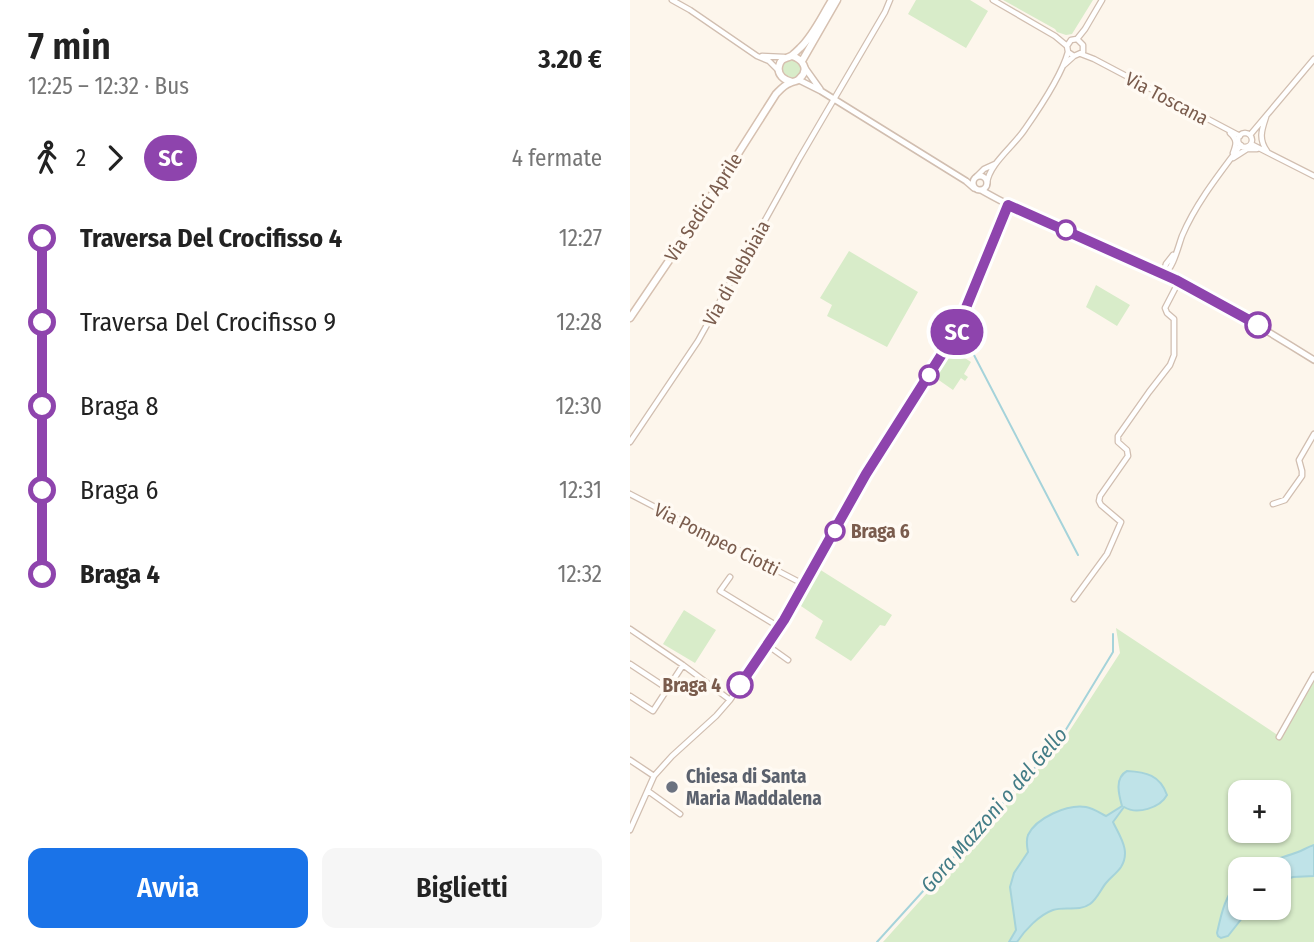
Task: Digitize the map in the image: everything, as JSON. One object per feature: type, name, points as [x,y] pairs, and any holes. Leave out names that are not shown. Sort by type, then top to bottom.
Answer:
[{"type":"main road","points":[[776,94],[780,63],[805,43],[834,0]]},
{"type":"main road","points":[[776,94],[803,74],[803,64],[834,0]]},
{"type":"main road","points":[[789,57],[798,58],[803,64]]},
{"type":"main road","points":[[779,73],[785,80],[795,81]]},
{"type":"main road","name":"Via Sedici Aprile","points":[[630,318],[776,94]]},
{"type":"street","points":[[672,0],[757,56],[769,61],[779,73]]},
{"type":"street","name":"Via di Nebbiaia","points":[[630,442],[698,341],[890,0]]},
{"type":"street","points":[[993,0],[1055,36],[1078,43]]},
{"type":"street","points":[[1067,49],[1078,43],[1102,0]]},
{"type":"street","points":[[1055,36],[1074,56]]},
{"type":"street","points":[[982,187],[996,163],[1026,129],[1064,65],[1074,56],[1081,54],[1078,43]]},
{"type":"street","name":"Via Toscana","points":[[1078,43],[1094,60]]},
{"type":"street","points":[[1064,65],[1067,49]]},
{"type":"street","name":"Via Toscana","points":[[1081,54],[1240,136]]},
{"type":"street","points":[[757,56],[789,57]]},
{"type":"street","points":[[1250,135],[1314,59]]},
{"type":"street","points":[[803,64],[821,91]]},
{"type":"street","points":[[795,81],[821,91],[958,177],[982,187]]},
{"type":"street","points":[[1267,114],[1261,134],[1262,142],[1273,156]]},
{"type":"street","points":[[1227,130],[1236,144],[1230,160]]},
{"type":"street","points":[[1241,145],[1238,140],[1240,136],[1244,133],[1250,135]]},
{"type":"street","points":[[1250,135],[1251,144]]},
{"type":"street","points":[[1241,145],[1251,144],[1314,176]]},
{"type":"street","points":[[1163,274],[1203,198],[1241,145]]},
{"type":"street","points":[[1230,160],[1247,149],[1260,149]]},
{"type":"street","points":[[996,163],[984,169],[972,182],[1008,205],[1178,281],[1233,310],[1314,360]]},
{"type":"street","points":[[958,177],[984,177],[982,187]]},
{"type":"street","points":[[630,830],[632,818],[654,776],[730,701],[779,627],[866,474],[956,332],[1008,205]]},
{"type":"street","points":[[1156,270],[1169,264]]},
{"type":"street","points":[[1169,264],[1178,281]]},
{"type":"street","points":[[1074,599],[1107,554],[1121,522],[1101,505],[1100,496],[1128,456],[1127,450],[1118,442],[1118,436],[1170,365],[1174,355],[1174,319],[1165,308],[1178,281]]},
{"type":"street","points":[[1273,504],[1285,500],[1302,476],[1299,460],[1314,434]]},
{"type":"street","name":"Via Pompeo Ciotti","points":[[630,494],[805,584]]},
{"type":"street","points":[[730,577],[720,591],[779,627]]},
{"type":"street","points":[[630,629],[730,701]]},
{"type":"street","points":[[767,645],[788,660]]},
{"type":"street","points":[[630,664],[668,689]]},
{"type":"street","points":[[630,696],[653,711],[683,665]]},
{"type":"street","points":[[1279,737],[1314,675]]},
{"type":"street","points":[[632,762],[654,776]]},
{"type":"street","points":[[648,791],[680,814]]},
{"type":"green space","points":[[916,0],[970,0],[988,11],[966,48],[908,14]]},
{"type":"green space","points":[[1003,0],[1093,0],[1072,34],[1066,35]]},
{"type":"green space","points":[[791,59],[798,62],[801,69],[798,76],[791,79],[784,76],[781,69],[784,62]]},
{"type":"green space","points":[[849,251],[918,292],[887,347],[827,316],[832,305],[820,298]]},
{"type":"green space","points":[[1096,285],[1130,305],[1117,326],[1086,307]]},
{"type":"green space","points":[[951,349],[971,362],[964,374],[968,377],[965,381],[961,378],[953,390],[933,376]]},
{"type":"green space","points":[[819,569],[892,615],[885,626],[880,625],[851,661],[815,638],[823,621],[798,604]]},
{"type":"green space","points":[[684,610],[716,630],[695,663],[663,644]]},
{"type":"green space","points":[[1116,628],[1279,736],[1314,680],[1314,942],[883,942],[1061,744],[1120,653]]},
{"type":"water","points":[[1127,771],[1140,772],[1156,779],[1167,795],[1164,800],[1148,809],[1124,807],[1113,822],[1125,850],[1121,867],[1090,904],[1081,908],[1048,912],[1033,923],[1017,942],[1009,942],[1016,930],[1010,887],[1014,873],[1028,852],[1027,839],[1032,829],[1045,818],[1070,808],[1089,808],[1106,816],[1122,806],[1119,782]]},
{"type":"water","points":[[1314,845],[1314,876],[1291,878],[1291,857],[1282,857]]},
{"type":"water","points":[[1228,897],[1228,920],[1241,920],[1228,936],[1221,938],[1217,933]]},
{"type":"waterway","points":[[962,332],[1078,555]]},
{"type":"waterway","name":"Gora Mazzoni o del Gello","points":[[877,942],[1059,741],[1113,652],[1113,634]]},
{"type":"bus line","name":"SC","points":[[740,685],[784,620],[866,474],[956,332],[1008,205],[1176,280],[1258,325]]},
{"type":"place","name":"Braga 6","points":[[835,531]]},
{"type":"place","name":"Braga 4","points":[[740,685]]},
{"type":"place","name":"Chiesa di Santa Maria Maddalena","points":[[672,787]]}]
